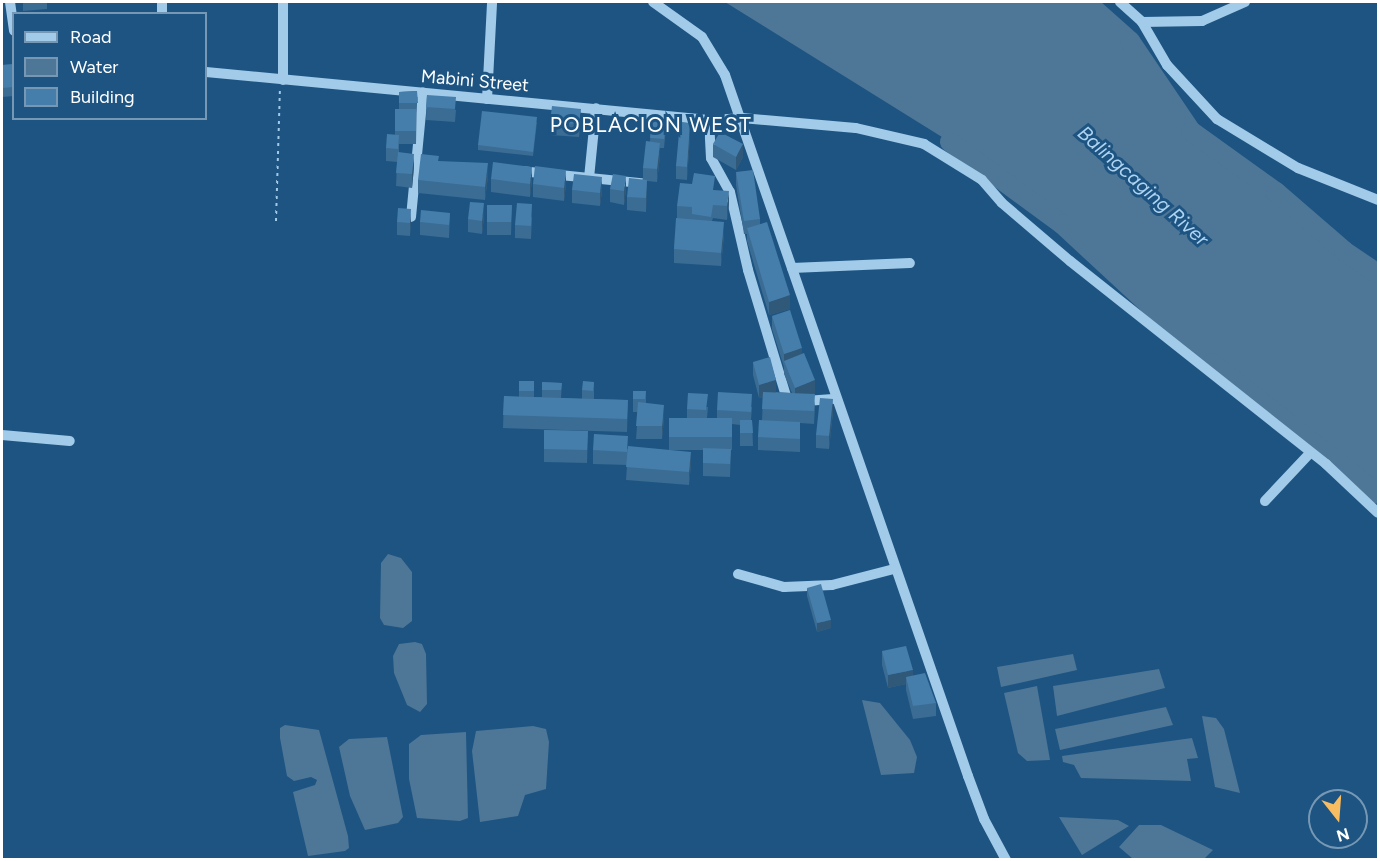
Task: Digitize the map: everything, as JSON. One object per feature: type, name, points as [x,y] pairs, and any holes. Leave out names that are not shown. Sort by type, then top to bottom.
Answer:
[{"type":"street","points":[[281,80],[283,2]]},
{"type":"street","points":[[488,99],[492,2]]},
{"type":"street","points":[[653,2],[682,20],[711,47],[742,118],[894,569],[984,819],[1005,860]]},
{"type":"street","points":[[1119,2],[1142,22],[1167,65],[1217,119],[1298,168],[1378,200]]},
{"type":"street","points":[[1142,22],[1202,21],[1245,2]]},
{"type":"street","name":"Mabini Street","points":[[207,72],[709,120],[742,118],[856,128],[924,144],[953,159],[982,180],[1002,203],[1070,261],[1310,453],[1378,513]]},
{"type":"street","points":[[411,217],[422,161],[423,93]]},
{"type":"street","points":[[589,178],[596,108]]},
{"type":"street","points":[[709,120],[711,158],[730,192],[748,270],[787,399],[792,402],[836,398]]},
{"type":"street","points":[[509,170],[642,183]]},
{"type":"street","points":[[792,268],[910,263]]},
{"type":"street","points":[[2,435],[70,441]]},
{"type":"street","points":[[1265,501],[1310,453]]},
{"type":"street","points":[[738,574],[784,587],[832,585],[894,569]]},
{"type":"path","points":[[276,221],[281,80]]},
{"type":"water","name":"Balingcaging River","points":[[725,2],[1086,2],[1099,11],[1130,41],[1191,131],[1276,192],[1344,251],[1378,274],[1378,494],[1212,363],[1062,224],[950,142]]},
{"type":"water","points":[[388,554],[401,558],[412,572],[412,621],[403,628],[384,625],[380,618],[381,563]]},
{"type":"water","points":[[415,642],[422,644],[426,654],[427,704],[420,712],[407,705],[394,673],[393,656],[399,644]]},
{"type":"water","points":[[1073,654],[1077,670],[1001,687],[997,667]]},
{"type":"water","points":[[1159,669],[1165,688],[1057,716],[1053,686]]},
{"type":"water","points":[[1037,686],[1050,760],[1027,761],[1018,753],[1004,693]]},
{"type":"water","points":[[862,700],[880,703],[910,740],[917,757],[914,773],[881,775]]},
{"type":"water","points":[[1166,707],[1173,725],[1060,750],[1055,729]]},
{"type":"water","points":[[1202,716],[1216,718],[1224,729],[1240,793],[1215,787]]},
{"type":"water","points":[[285,725],[319,730],[348,836],[349,848],[345,851],[308,856],[293,792],[315,785],[317,780],[311,777],[294,781],[287,776],[280,738],[280,728]]},
{"type":"water","points":[[533,726],[546,729],[549,742],[546,789],[525,795],[518,816],[480,822],[472,751],[476,731]]},
{"type":"water","points":[[466,732],[468,818],[460,821],[417,818],[409,779],[409,744],[421,735]]},
{"type":"water","points":[[387,737],[403,817],[398,823],[365,830],[350,796],[339,747],[349,739]]},
{"type":"water","points":[[1192,738],[1198,758],[1187,759],[1191,781],[1081,778],[1074,765],[1063,762],[1062,756]]},
{"type":"water","points":[[1059,817],[1118,820],[1129,826],[1082,855]]},
{"type":"water","points":[[1139,825],[1161,825],[1213,850],[1204,859],[1133,859],[1119,847]]},
{"type":"building","points":[[12,64],[12,87],[2,88],[2,65]]},
{"type":"building","points":[[417,91],[418,103],[399,103],[399,92]]},
{"type":"building","points":[[427,95],[456,97],[455,109],[426,107]]},
{"type":"building","points":[[552,106],[581,109],[579,124],[550,122]]},
{"type":"building","points":[[395,109],[416,109],[416,131],[395,131]]},
{"type":"building","points":[[482,111],[537,117],[533,152],[478,145]]},
{"type":"building","points":[[652,118],[666,120],[664,139],[650,138]]},
{"type":"building","points":[[680,122],[690,123],[687,167],[676,166]]},
{"type":"building","points":[[720,132],[743,144],[736,157],[713,144]]},
{"type":"building","points":[[387,134],[399,135],[398,149],[386,148]]},
{"type":"building","points":[[646,141],[660,143],[657,169],[643,168]]},
{"type":"building","points":[[398,152],[414,154],[412,174],[396,173]]},
{"type":"building","points":[[421,154],[439,156],[438,161],[488,163],[485,187],[418,180]]},
{"type":"building","points":[[493,162],[532,167],[530,184],[491,179]]},
{"type":"building","points":[[535,166],[566,170],[564,188],[533,184]]},
{"type":"building","points":[[753,170],[760,219],[744,221],[736,172]]},
{"type":"building","points":[[694,173],[715,176],[713,190],[729,191],[727,206],[713,205],[711,217],[692,214],[692,207],[677,206],[680,183],[692,184]]},
{"type":"building","points":[[574,174],[602,177],[600,193],[572,190]]},
{"type":"building","points":[[613,174],[626,176],[624,191],[610,189]]},
{"type":"building","points":[[629,178],[647,180],[646,198],[627,197]]},
{"type":"building","points":[[470,202],[484,203],[482,221],[468,219]]},
{"type":"building","points":[[517,203],[532,204],[531,226],[515,225]]},
{"type":"building","points":[[487,205],[512,205],[511,222],[487,222]]},
{"type":"building","points":[[398,208],[411,209],[410,223],[397,222]]},
{"type":"building","points":[[421,210],[450,213],[449,225],[420,222]]},
{"type":"building","points":[[676,218],[724,222],[721,253],[674,249]]},
{"type":"building","points":[[767,222],[790,295],[769,302],[747,228]]},
{"type":"building","points":[[790,310],[802,348],[784,354],[772,316]]},
{"type":"building","points":[[804,353],[815,380],[795,388],[784,361]]},
{"type":"building","points":[[770,357],[776,380],[759,385],[753,362]]},
{"type":"building","points":[[519,381],[534,381],[534,391],[519,391]]},
{"type":"building","points":[[583,381],[594,382],[593,391],[582,390]]},
{"type":"building","points":[[542,382],[562,383],[561,390],[542,390]]},
{"type":"building","points":[[633,391],[646,391],[645,399],[633,399]]},
{"type":"building","points":[[718,392],[752,394],[751,412],[717,410]]},
{"type":"building","points":[[763,392],[815,394],[814,411],[762,409]]},
{"type":"building","points":[[688,393],[708,394],[706,410],[687,409]]},
{"type":"building","points":[[504,396],[628,400],[627,419],[503,415]]},
{"type":"building","points":[[820,398],[833,399],[829,436],[816,435]]},
{"type":"building","points":[[638,402],[664,405],[662,426],[636,426]]},
{"type":"building","points":[[669,418],[732,418],[732,437],[669,437]]},
{"type":"building","points":[[740,420],[752,420],[753,433],[740,433]]},
{"type":"building","points":[[759,420],[800,422],[800,439],[758,437]]},
{"type":"building","points":[[544,430],[588,431],[587,450],[544,449]]},
{"type":"building","points":[[594,434],[628,436],[627,452],[593,450]]},
{"type":"building","points":[[628,446],[691,452],[689,472],[626,467]]},
{"type":"building","points":[[703,448],[731,449],[730,464],[703,463]]},
{"type":"building","points":[[821,584],[831,620],[817,623],[807,588]]},
{"type":"building","points":[[906,646],[913,670],[888,675],[882,651]]},
{"type":"building","points":[[925,673],[936,703],[913,706],[906,677]]},
{"type":"waterway","points":[[1086,2],[1130,41],[1191,131],[1276,192],[1344,251],[1378,274]]},
{"type":"waterway","points":[[950,142],[1062,224],[1212,363],[1378,494]]},
{"type":"district","name":"POBLACION WEST","points":[[651,125]]}]
